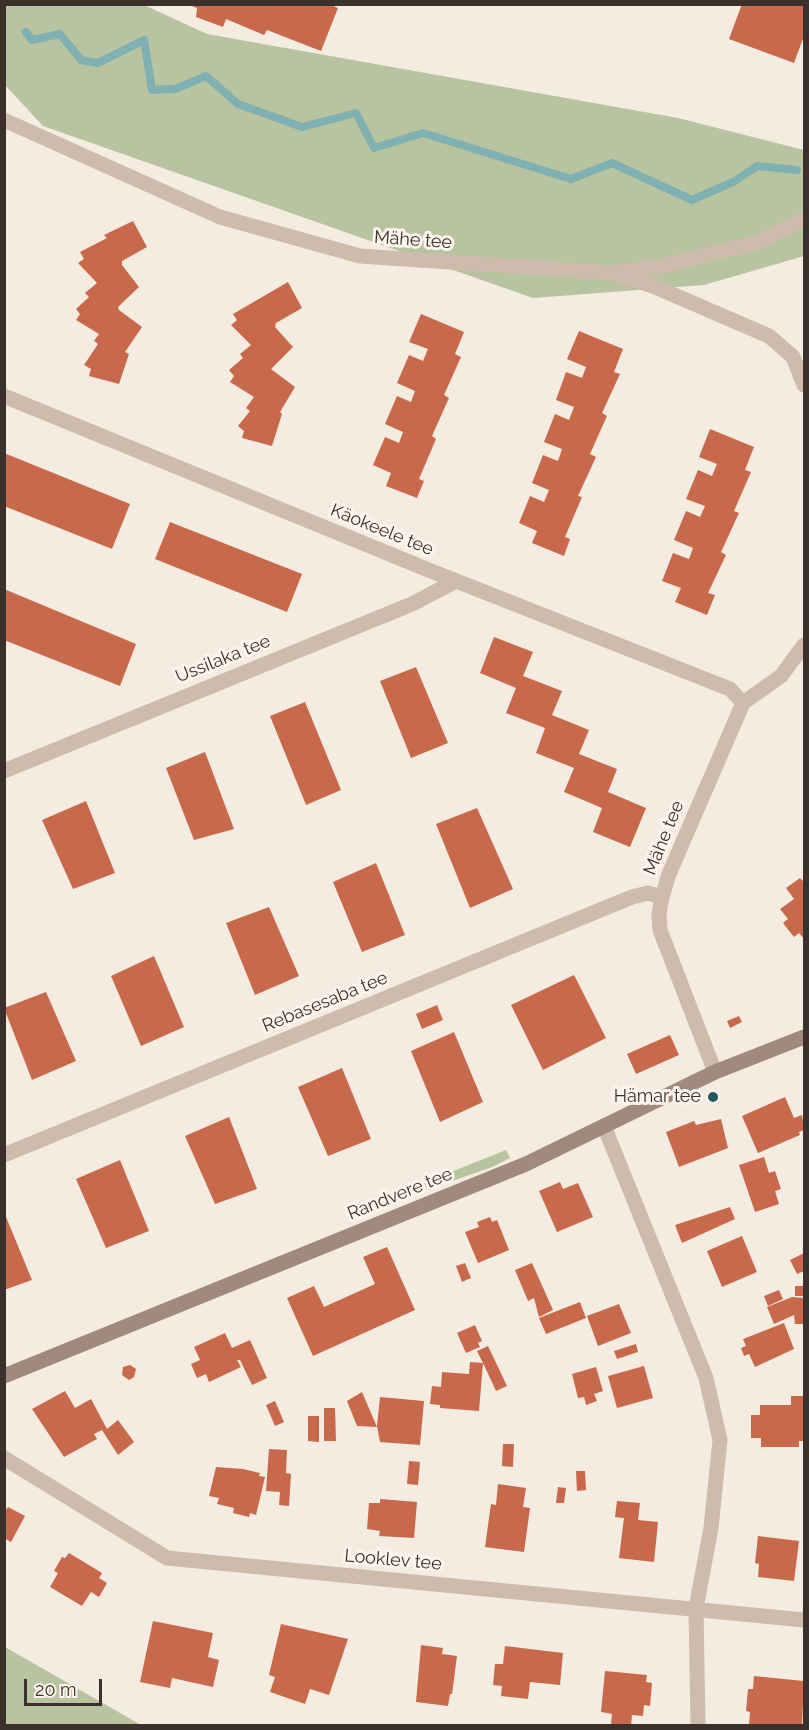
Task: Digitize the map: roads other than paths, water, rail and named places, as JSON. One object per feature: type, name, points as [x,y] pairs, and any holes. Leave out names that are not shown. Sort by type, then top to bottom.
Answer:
[{"type":"main road","name":"Randvere tee","points":[[4,1376],[526,1164],[715,1072],[804,1037]]},
{"type":"street","name":"Mähe tee","points":[[4,120],[220,217],[360,256],[613,273],[653,286],[769,336],[793,357],[804,386]]},
{"type":"street","points":[[613,273],[657,267],[755,243],[804,219]]},
{"type":"street","name":"Käokeele tee","points":[[4,396],[456,581],[730,689],[743,703]]},
{"type":"street","name":"Ussilaka tee","points":[[4,771],[412,604],[456,581]]},
{"type":"street","points":[[743,703],[781,676],[804,645]]},
{"type":"street","name":"Mähe tee","points":[[715,1072],[660,930],[659,914],[669,874],[743,703]]},
{"type":"street","name":"Rebasesaba tee","points":[[4,1155],[632,897],[648,893],[662,897]]},
{"type":"street","points":[[604,1126],[706,1378],[720,1440],[711,1528],[696,1608],[698,1725]]},
{"type":"street","name":"Looklev tee","points":[[4,1458],[167,1558],[804,1620]]},
{"type":"waterway","points":[[26,32],[32,40],[60,34],[81,60],[98,63],[144,40],[152,90],[175,89],[206,76],[238,104],[302,127],[356,113],[374,148],[423,133],[571,179],[612,163],[692,200],[735,181],[757,166],[797,170]]},
{"type":"place","name":"Hämar tee","points":[[713,1097]]}]
